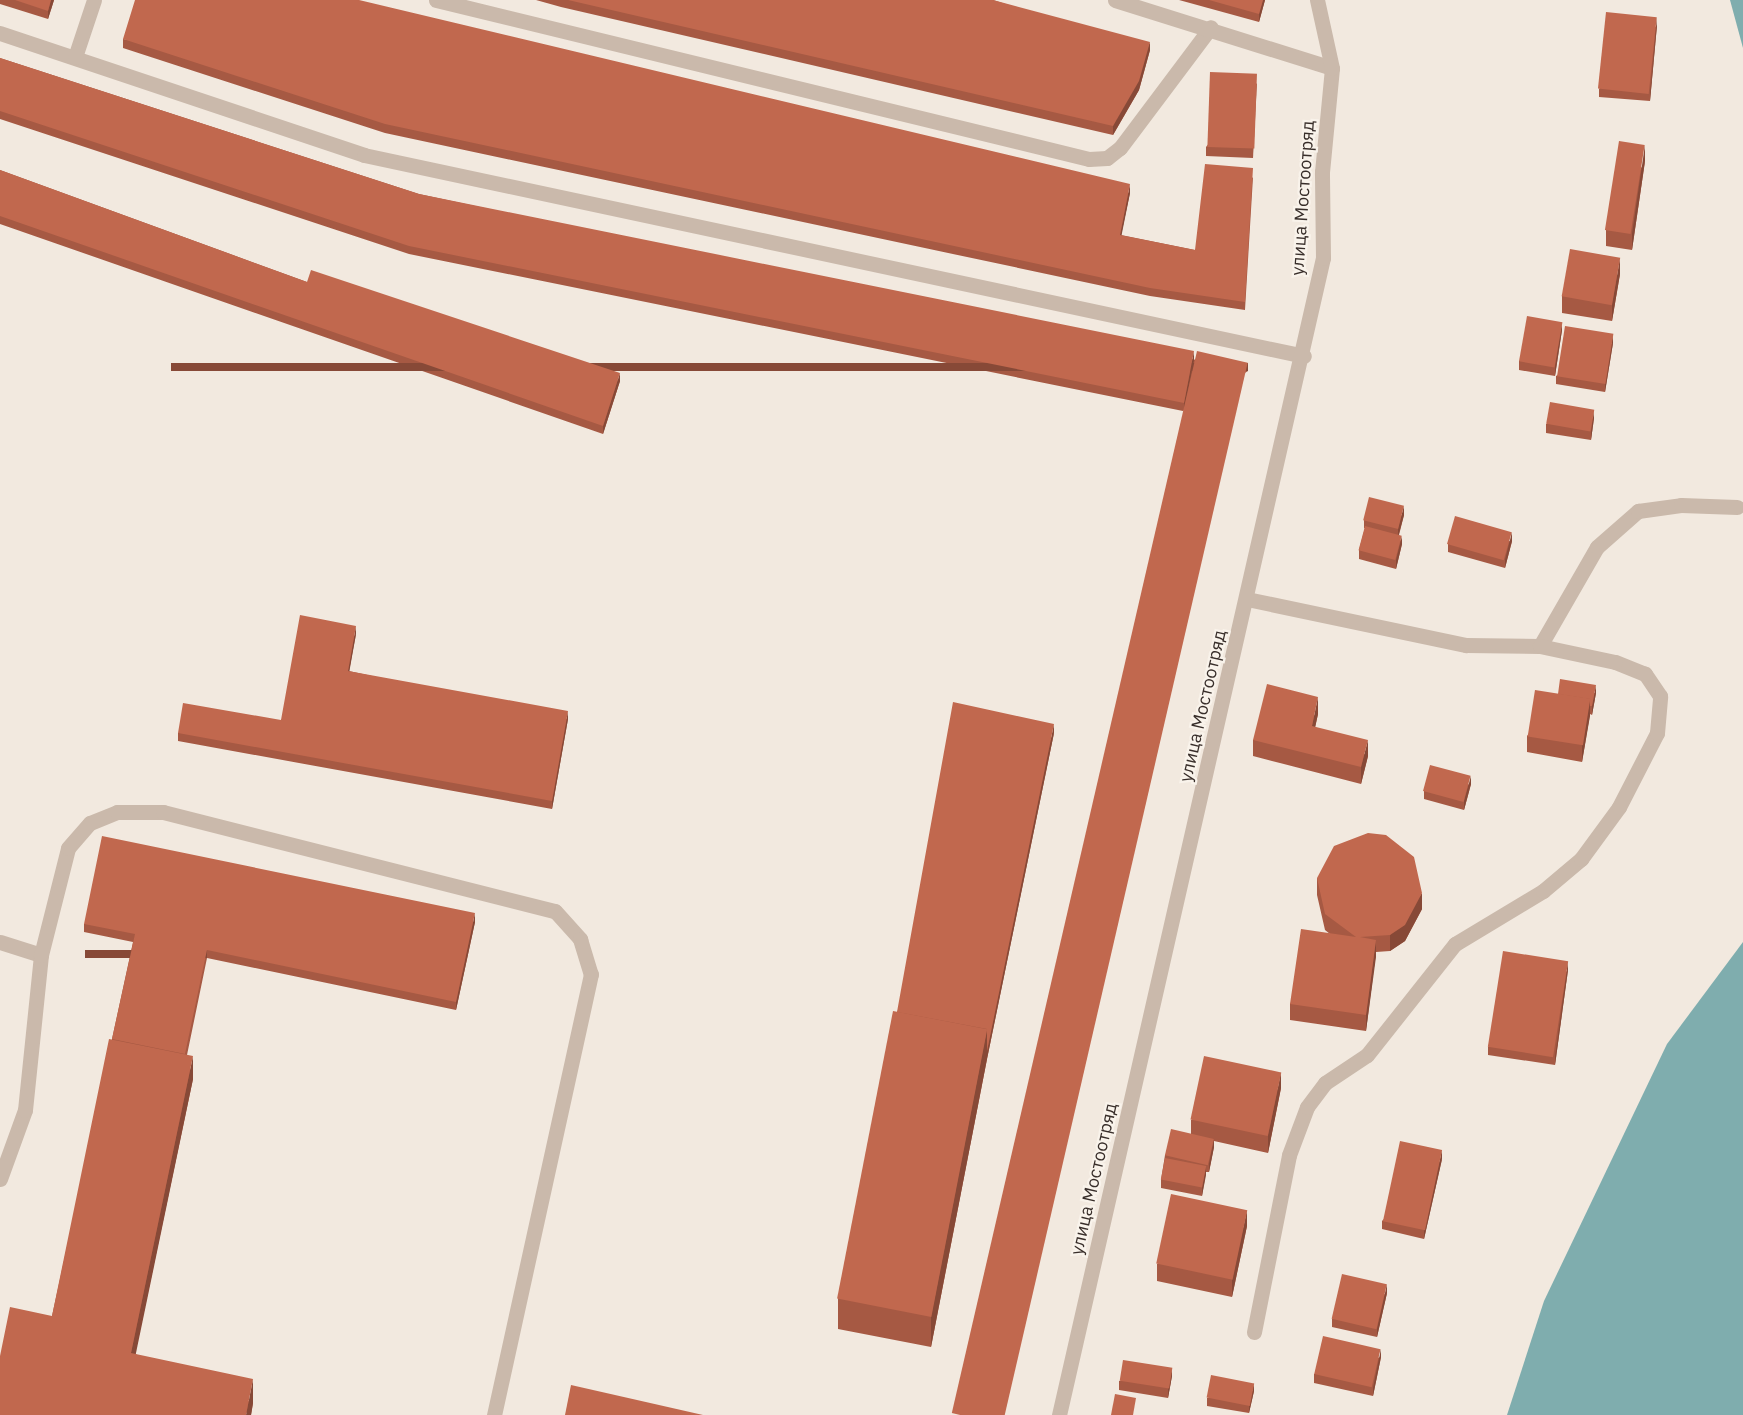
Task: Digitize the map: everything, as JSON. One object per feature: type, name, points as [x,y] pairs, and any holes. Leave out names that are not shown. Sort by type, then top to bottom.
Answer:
[{"type":"street","points":[[75,57],[94,0]]},
{"type":"street","points":[[436,0],[1089,159],[1107,158],[1120,148],[1211,27]]},
{"type":"street","points":[[1115,0],[1211,27],[1332,68]]},
{"type":"street","name":"улица Мостоотряд","points":[[1059,1415],[1304,356],[1323,258],[1322,172],[1332,68],[1317,0]]},
{"type":"street","points":[[0,33],[364,154],[1304,356]]},
{"type":"street","points":[[1540,646],[1597,547],[1638,511],[1681,505],[1737,507]]},
{"type":"street","points":[[1247,599],[1466,645],[1540,646],[1615,662],[1645,674],[1660,696],[1658,733],[1619,807],[1581,860],[1543,891],[1455,944],[1367,1055],[1325,1083],[1307,1107],[1289,1155],[1254,1332]]},
{"type":"street","points":[[0,1179],[25,1110],[41,955],[68,848],[90,823],[117,812],[162,812],[555,911],[580,939],[591,974],[494,1415]]},
{"type":"street","points":[[0,942],[41,955]]},
{"type":"water","points":[[1730,0],[1743,0],[1743,48]]},
{"type":"water","points":[[1743,942],[1743,1415],[1507,1415],[1544,1301],[1667,1044]]},
{"type":"building","points":[[15,0],[51,0],[48,11]]},
{"type":"building","points":[[135,0],[359,0],[1130,184],[1120,235],[1195,250],[1205,164],[1253,168],[1245,302],[1150,288],[385,124],[123,39]]},
{"type":"building","points":[[568,0],[993,0],[1150,42],[1139,81],[1113,126]]},
{"type":"building","points":[[1209,0],[1263,0],[1259,14]]},
{"type":"building","points":[[1606,12],[1657,17],[1649,94],[1598,89]]},
{"type":"building","points":[[0,58],[419,194],[1194,351],[1184,403],[409,246],[0,111]]},
{"type":"building","points":[[1210,72],[1257,74],[1254,149],[1207,147]]},
{"type":"building","points":[[1619,141],[1645,145],[1631,234],[1605,230]]},
{"type":"building","points":[[0,170],[307,282],[311,270],[620,373],[603,426],[0,216]]},
{"type":"building","points":[[1570,249],[1620,258],[1612,305],[1562,296]]},
{"type":"building","points":[[1527,316],[1562,322],[1554,368],[1519,361]]},
{"type":"building","points":[[1565,326],[1613,334],[1605,384],[1557,376]]},
{"type":"building","points":[[1197,351],[1248,363],[1005,1415],[952,1413]]},
{"type":"building","points":[[1550,402],[1594,410],[1590,431],[1546,424]]},
{"type":"building","points":[[1369,497],[1404,506],[1398,529],[1363,520]]},
{"type":"building","points":[[1455,516],[1512,532],[1504,560],[1447,544]]},
{"type":"building","points":[[1365,526],[1402,536],[1395,560],[1359,550]]},
{"type":"building","points":[[300,615],[356,626],[348,671],[568,711],[552,801],[178,733],[183,703],[281,720]]},
{"type":"building","points":[[1560,679],[1596,685],[1592,706],[1590,706],[1590,699],[1558,694]]},
{"type":"building","points":[[1267,684],[1318,697],[1312,726],[1368,740],[1361,767],[1253,740]]},
{"type":"building","points":[[1535,690],[1590,699],[1583,745],[1528,736]]},
{"type":"building","points":[[953,702],[1054,724],[987,1051],[987,1029],[897,1012]]},
{"type":"building","points":[[1430,765],[1471,776],[1464,802],[1423,791]]},
{"type":"building","points":[[1368,833],[1386,835],[1414,857],[1422,893],[1405,925],[1390,935],[1360,937],[1376,940],[1366,1015],[1290,1004],[1301,929],[1356,937],[1325,914],[1317,878],[1334,846]]},
{"type":"building","points":[[102,836],[475,913],[456,1002],[207,950],[185,1054],[112,1039],[135,934],[84,924]]},
{"type":"building","points":[[1503,951],[1568,961],[1553,1057],[1488,1047]]},
{"type":"building","points":[[893,1011],[987,1029],[931,1317],[837,1299]]},
{"type":"building","points":[[109,1039],[193,1056],[131,1353],[253,1379],[246,1415],[0,1415],[0,1356],[10,1307],[52,1316]]},
{"type":"building","points":[[1204,1056],[1281,1072],[1268,1136],[1190,1120]]},
{"type":"building","points":[[1171,1129],[1214,1139],[1208,1165],[1165,1155]]},
{"type":"building","points":[[1400,1141],[1442,1150],[1425,1230],[1383,1221]]},
{"type":"building","points":[[1165,1158],[1206,1166],[1202,1188],[1161,1180]]},
{"type":"building","points":[[1171,1194],[1247,1210],[1233,1280],[1156,1263]]},
{"type":"building","points":[[1342,1274],[1387,1284],[1376,1329],[1332,1319]]},
{"type":"building","points":[[1323,1336],[1380,1349],[1372,1387],[1314,1374]]},
{"type":"building","points":[[1123,1360],[1172,1368],[1169,1389],[1120,1381]]},
{"type":"building","points":[[1211,1375],[1254,1383],[1250,1406],[1207,1398]]},
{"type":"building","points":[[571,1385],[703,1415],[565,1415]]},
{"type":"building","points":[[1115,1394],[1136,1398],[1133,1415],[1111,1415]]}]
